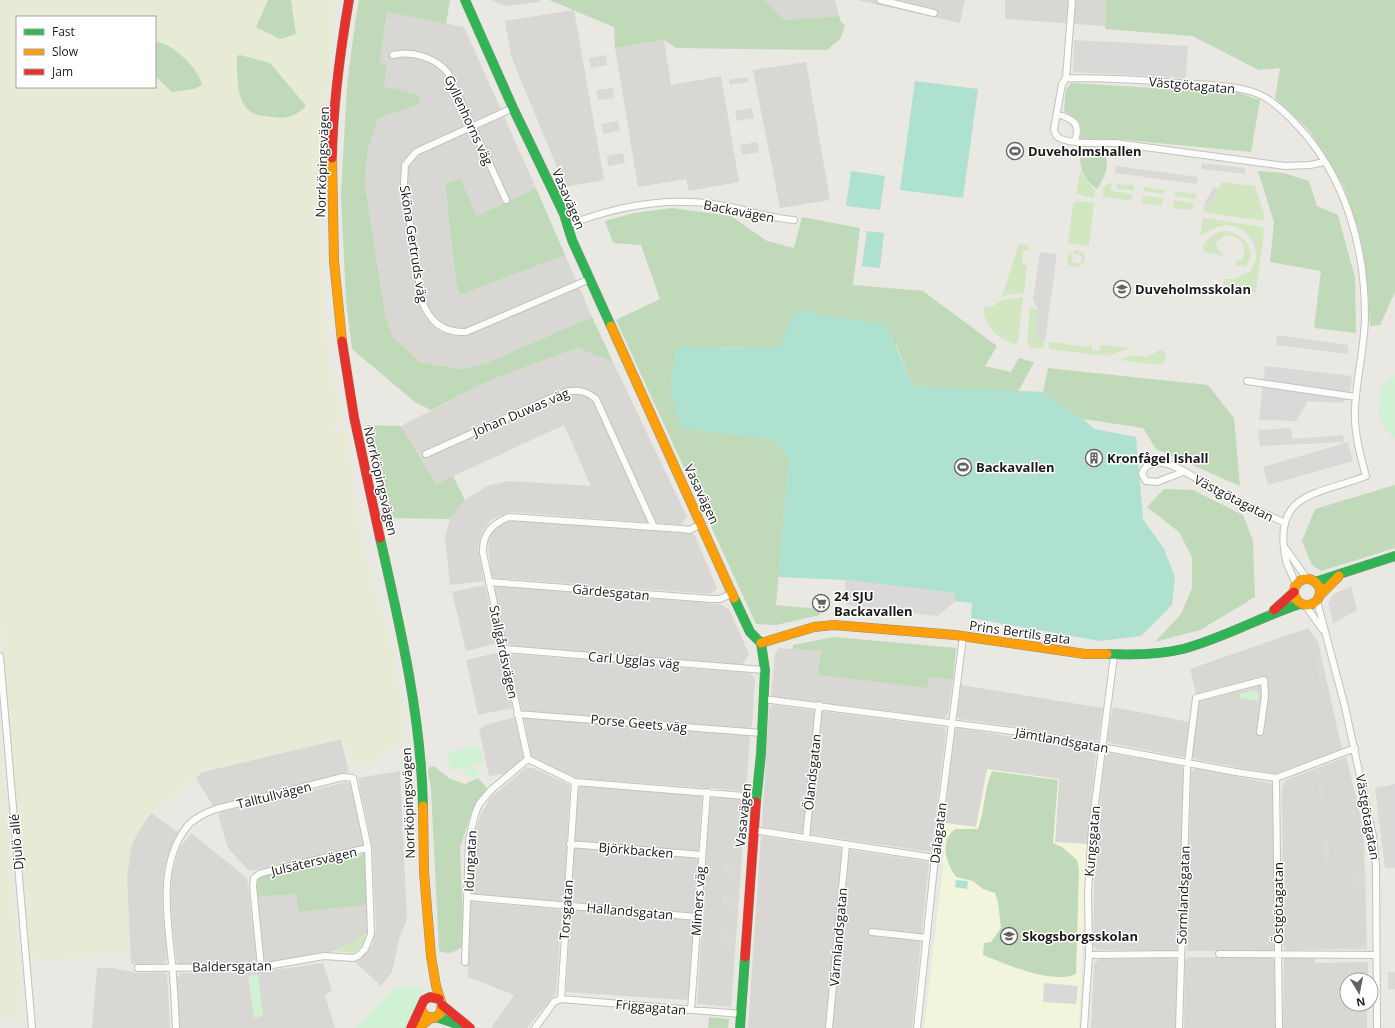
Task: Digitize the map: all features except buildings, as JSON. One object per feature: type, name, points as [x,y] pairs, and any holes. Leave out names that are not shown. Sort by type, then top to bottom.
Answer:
[{"type":"street","name":"Norrköpingsvägen","points":[[349,0],[338,76],[334,130],[333,232],[340,334],[354,418],[398,614],[414,705],[419,743],[424,865],[432,966],[440,1002]]},
{"type":"street","name":"Vasavägen","points":[[465,0],[513,108],[568,225],[572,240],[750,632],[761,643],[765,670],[762,733],[753,830],[740,1028]]},
{"type":"street","points":[[880,0],[934,13]]},
{"type":"street","points":[[1072,0],[1066,78],[1062,84],[1054,129],[1056,136],[1062,140],[1115,143],[1285,166],[1310,165],[1324,162]]},
{"type":"street","name":"Gyllenhorns väg","points":[[393,55],[401,53],[426,57],[443,67],[456,86],[472,126],[506,200]]},
{"type":"street","name":"Västgötagatan","points":[[1066,78],[1178,82],[1226,86],[1257,94],[1269,100],[1290,117],[1312,143],[1338,184],[1355,232],[1364,286],[1364,324],[1356,397],[1357,432],[1366,476],[1302,498],[1290,511],[1285,524],[1284,532],[1286,561],[1294,578],[1295,589]]},
{"type":"street","name":"Sköna Gertruds väg","points":[[513,108],[416,152],[405,165],[404,184],[422,301],[431,319],[437,325],[451,331],[466,332],[590,279]]},
{"type":"street","points":[[1057,114],[1072,120],[1076,124],[1078,128],[1075,141]]},
{"type":"street","name":"Backavägen","points":[[568,225],[597,214],[639,204],[666,202],[719,205],[749,210],[776,219],[794,220]]},
{"type":"street","points":[[1247,381],[1356,397]]},
{"type":"street","name":"Johan Duwas väg","points":[[426,454],[560,394],[578,389],[590,394],[596,399],[654,527]]},
{"type":"street","name":"Västgötagatan","points":[[1183,472],[1153,482],[1146,480],[1142,474],[1147,466],[1157,463],[1168,464],[1285,524]]},
{"type":"street","name":"Stallgårdsvägen","points":[[528,759],[517,714],[482,544],[492,526],[509,517],[689,530],[702,524]]},
{"type":"street","points":[[1285,547],[1311,581],[1318,586],[1318,598]]},
{"type":"street","points":[[1340,575],[1312,604],[1302,604],[1296,599],[1295,589],[1302,580],[1311,581],[1340,575],[1395,556]]},
{"type":"street","name":"Gärdesgatan","points":[[489,582],[711,599],[720,599],[733,593]]},
{"type":"street","name":"Prins Bertils gata","points":[[1270,614],[1295,589]]},
{"type":"street","name":"Västgötagatan","points":[[1318,598],[1325,633],[1355,748],[1374,843],[1377,1028]]},
{"type":"street","name":"Västgötagatan","points":[[1302,604],[1325,633]]},
{"type":"street","name":"Prins Bertils gata","points":[[761,643],[789,634],[830,625],[955,635],[1085,654],[1114,656],[1141,655],[1182,649],[1227,634],[1270,614],[1302,604]]},
{"type":"street","name":"Dalagatan","points":[[917,1028],[935,858],[963,637]]},
{"type":"street","name":"Carl Ugglas väg","points":[[504,649],[765,670]]},
{"type":"street","name":"Djulö allé","points":[[0,656],[32,1028]]},
{"type":"street","name":"Kungsgatan","points":[[1084,1028],[1089,955],[1089,862],[1114,656]]},
{"type":"street","name":"Sörmlandsgatan","points":[[1179,1028],[1188,763],[1196,698],[1264,680],[1265,696],[1260,732]]},
{"type":"street","name":"Jämtlandsgatan","points":[[763,699],[952,722],[1027,733],[1276,778]]},
{"type":"street","name":"Ölandsgatan","points":[[806,838],[819,705]]},
{"type":"street","name":"Porse Geets väg","points":[[517,714],[762,733]]},
{"type":"street","points":[[1276,778],[1355,748]]},
{"type":"street","points":[[528,759],[575,782],[757,797]]},
{"type":"street","name":"Idungatan","points":[[465,962],[468,897],[466,890],[469,839],[474,814],[491,790],[528,759]]},
{"type":"street","name":"Talltullvägen","points":[[176,1028],[168,922],[167,888],[169,870],[178,840],[186,827],[202,814],[245,801],[343,777],[353,778],[368,848],[371,934],[369,942],[358,956],[353,958],[324,956]]},
{"type":"street","name":"Östgötagatan","points":[[1276,778],[1279,1028]]},
{"type":"street","name":"Torsgatan","points":[[561,999],[575,782]]},
{"type":"street","name":"Mimers väg","points":[[691,1010],[707,792]]},
{"type":"street","points":[[753,830],[935,858]]},
{"type":"street","name":"Björkbacken","points":[[570,844],[702,855]]},
{"type":"street","name":"Värmlandsgatan","points":[[829,1028],[846,845]]},
{"type":"street","name":"Julsätersvägen","points":[[261,967],[253,886],[254,878],[259,874],[269,871],[368,848]]},
{"type":"street","name":"Hallandsgatan","points":[[468,897],[697,917]]},
{"type":"street","points":[[872,932],[927,938]]},
{"type":"street","points":[[1089,955],[1181,954]]},
{"type":"street","points":[[1219,954],[1376,955]]},
{"type":"street","name":"Baldersgatan","points":[[138,968],[172,966],[261,967],[324,956]]},
{"type":"street","name":"Norrköpingsvägen","points":[[427,998],[432,966]]},
{"type":"street","points":[[410,1028],[421,1009],[422,1003],[427,998],[433,997],[470,1028]]},
{"type":"street","points":[[535,1028],[554,1002],[561,999]]},
{"type":"street","name":"Friggagatan","points":[[561,999],[741,1014]]},
{"type":"street","points":[[418,1028],[441,1012],[440,1002]]},
{"type":"street","points":[[421,1009],[425,1016],[470,1028]]},
{"type":"shaded area","points":[[0,0],[268,0],[256,27],[296,34],[291,0],[328,0],[336,5],[317,185],[326,305],[328,368],[340,402],[343,418],[331,426],[335,432],[347,434],[361,543],[393,650],[406,733],[401,743],[369,764],[353,765],[341,739],[203,772],[151,813],[138,832],[131,847],[127,878],[130,952],[44,961],[30,955],[0,615]],"holes":[[[270,63],[306,105],[299,113],[289,117],[279,118],[254,114],[246,108],[237,87]]]},
{"type":"shaded area","points":[[268,0],[291,0],[296,34],[280,39],[256,27]]},
{"type":"shaded area","points":[[359,0],[450,0],[446,24],[387,12],[380,62],[387,65],[384,86],[418,95],[421,103],[378,119],[367,153],[365,185],[385,314],[393,337],[420,362],[461,369],[486,363],[592,317],[613,362],[577,348],[488,381],[431,410],[416,403],[352,349],[346,301],[341,194],[347,86]]},
{"type":"shaded area","points":[[491,0],[540,0],[539,2],[505,6]]},
{"type":"shaded area","points":[[549,0],[765,0],[784,20],[839,16],[841,22],[845,25],[841,38],[827,50],[676,48],[664,40],[615,48],[614,27]]},
{"type":"shaded area","points":[[765,0],[835,0],[839,16],[784,20]]},
{"type":"shaded area","points":[[857,0],[965,0],[960,23]]},
{"type":"shaded area","points":[[1005,0],[1106,0],[1105,26],[1005,19]]},
{"type":"shaded area","points":[[1106,0],[1395,0],[1395,292],[1380,325],[1370,326],[1368,290],[1360,236],[1344,187],[1309,130],[1275,98],[1280,68],[1259,70],[1192,36],[1105,29]]},
{"type":"shaded area","points":[[574,10],[604,180],[565,187],[511,56],[505,21]]},
{"type":"shaded area","points":[[387,12],[464,27],[536,188],[477,216],[460,178],[445,183],[456,282],[460,295],[565,255],[592,317],[486,363],[461,369],[420,362],[393,337],[385,314],[365,185],[367,153],[378,119],[421,103],[418,95],[384,86],[387,65],[380,62]]},
{"type":"shaded area","points":[[664,40],[671,85],[721,76],[739,182],[689,191],[686,179],[638,187],[615,48]]},
{"type":"shaded area","points":[[1074,40],[1188,46],[1186,78],[1073,72]]},
{"type":"shaded area","points":[[156,42],[169,46],[184,58],[196,72],[202,85],[194,89],[172,92],[156,77]]},
{"type":"shaded area","points":[[240,55],[270,63],[306,106],[295,114],[282,118],[259,115],[248,110],[238,88],[237,56]]},
{"type":"shaded area","points":[[606,55],[607,65],[591,68],[589,58]]},
{"type":"shaded area","points":[[806,62],[830,200],[780,208],[753,70]]},
{"type":"shaded area","points":[[747,77],[748,82],[730,85],[729,80]]},
{"type":"shaded area","points":[[915,81],[978,89],[963,198],[900,190]]},
{"type":"shaded area","points":[[1071,83],[1239,93],[1260,100],[1251,152],[1116,139],[1080,139],[1081,129],[1079,122],[1073,116],[1064,111],[1066,89]]},
{"type":"shaded area","points":[[613,88],[614,98],[598,100],[596,90]]},
{"type":"shaded area","points":[[752,108],[754,118],[737,121],[735,111]]},
{"type":"shaded area","points":[[618,121],[620,131],[603,134],[601,124]]},
{"type":"shaded area","points":[[757,142],[759,152],[742,155],[740,145]]},
{"type":"shaded area","points":[[623,153],[625,163],[608,166],[607,156]]},
{"type":"shaded area","points":[[1080,154],[1106,156],[1107,165],[1105,173],[1097,189],[1088,181],[1083,173]]},
{"type":"shaded area","points":[[1202,163],[1245,168],[1245,174],[1201,169]]},
{"type":"shaded area","points":[[1116,166],[1198,177],[1197,184],[1115,173]]},
{"type":"shaded area","points":[[851,171],[885,176],[880,210],[846,206]]},
{"type":"shaded area","points":[[1080,171],[1095,191],[1094,198],[1076,194]]},
{"type":"shaded area","points":[[1258,171],[1283,173],[1309,181],[1317,206],[1338,215],[1355,278],[1356,333],[1314,328],[1321,271],[1270,262],[1274,222]]},
{"type":"shaded area","points":[[460,178],[477,216],[536,188],[565,255],[460,295],[456,282],[445,183]]},
{"type":"shaded area","points":[[1222,182],[1255,186],[1265,217],[1264,221],[1203,212],[1204,204],[1210,205]]},
{"type":"shaded area","points":[[1109,183],[1112,183],[1111,191],[1132,194],[1131,201],[1103,197],[1103,189]]},
{"type":"shaded area","points":[[1117,184],[1134,185],[1134,190],[1117,189]]},
{"type":"shaded area","points":[[1144,187],[1165,190],[1164,194],[1144,191]]},
{"type":"shaded area","points":[[1214,187],[1218,189],[1210,205],[1204,204]]},
{"type":"shaded area","points":[[1175,191],[1196,194],[1195,199],[1175,196]]},
{"type":"shaded area","points":[[1143,196],[1163,198],[1162,206],[1142,203]]},
{"type":"shaded area","points":[[1174,200],[1194,203],[1193,210],[1173,208]]},
{"type":"shaded area","points":[[1077,201],[1094,203],[1089,246],[1068,243],[1073,204]]},
{"type":"shaded area","points":[[672,208],[731,216],[767,241],[794,248],[802,217],[860,228],[853,285],[923,291],[997,346],[985,366],[1011,372],[1019,358],[1034,362],[1018,392],[913,386],[896,344],[779,348],[676,347],[681,428],[773,439],[789,458],[776,605],[819,609],[820,615],[776,625],[756,624],[616,320],[660,299],[641,245],[613,243],[605,221],[634,213]]},
{"type":"shaded area","points":[[1203,218],[1263,227],[1264,233],[1255,293],[1223,288],[1224,279],[1235,279],[1251,271],[1256,256],[1253,242],[1249,236],[1238,228],[1224,225],[1200,235]]},
{"type":"shaded area","points":[[867,231],[884,233],[880,268],[862,266]]},
{"type":"shaded area","points":[[1225,231],[1231,232],[1243,239],[1250,249],[1251,255],[1245,267],[1235,265],[1236,261],[1242,260],[1245,250],[1240,240],[1236,237],[1226,235],[1217,242],[1216,246],[1224,256],[1203,252],[1204,243],[1216,233]]},
{"type":"shaded area","points":[[1019,244],[1028,245],[1030,250],[1023,250],[1022,264],[1027,266],[1024,293],[1002,296]]},
{"type":"shaded area","points":[[1076,250],[1083,253],[1085,257],[1083,266],[1080,262],[1082,259],[1080,255],[1074,254],[1073,251]]},
{"type":"shaded area","points":[[1040,252],[1057,254],[1045,341],[1040,340],[1036,329],[1038,310],[1033,299]]},
{"type":"shaded area","points":[[1070,252],[1073,256],[1072,263],[1078,263],[1080,267],[1072,267],[1069,264],[1067,257]]},
{"type":"shaded area","points":[[1023,297],[1018,342],[1014,344],[1006,341],[990,328],[985,319],[983,308],[991,307],[1002,300]]},
{"type":"shaded area","points":[[1030,307],[1039,310],[1037,332],[1038,336],[1044,342],[1043,349],[1030,347],[1027,340]]},
{"type":"shaded area","name":"Backavallen","points":[[795,310],[887,325],[913,386],[1043,392],[1083,419],[1094,429],[1136,437],[1143,519],[1164,549],[1175,577],[1172,605],[1141,636],[1100,641],[971,618],[972,603],[954,601],[955,593],[845,580],[778,577],[789,458],[773,439],[680,428],[670,387],[676,347],[779,348]]},
{"type":"shaded area","points":[[1277,335],[1348,345],[1348,354],[1276,345]]},
{"type":"shaded area","points":[[1091,339],[1092,350],[1099,351],[1101,345],[1129,348],[1107,356],[1048,349],[1050,342],[1089,347]]},
{"type":"shaded area","points":[[577,348],[613,362],[687,517],[681,525],[510,512],[492,519],[482,531],[478,548],[484,581],[450,585],[445,537],[450,519],[465,500],[487,486],[508,481],[591,486],[564,425],[436,484],[401,426],[488,381]]},
{"type":"shaded area","points":[[1161,349],[1166,354],[1166,359],[1160,365],[1120,360],[1131,355],[1148,357]]},
{"type":"shaded area","points":[[1265,366],[1352,376],[1350,394],[1342,403],[1308,401],[1296,421],[1259,420]]},
{"type":"shaded area","points":[[1048,368],[1208,385],[1234,418],[1240,486],[1156,449],[1143,428],[1083,419],[1043,392]]},
{"type":"shaded area","points":[[1395,376],[1395,439],[1389,433],[1380,416],[1379,396],[1382,387],[1387,380]]},
{"type":"shaded area","points":[[367,425],[401,426],[436,484],[453,476],[465,500],[450,519],[387,518]]},
{"type":"shaded area","points":[[1291,428],[1292,439],[1343,435],[1344,442],[1260,446],[1258,430]]},
{"type":"shaded area","points":[[1348,442],[1353,461],[1268,485],[1263,467]]},
{"type":"shaded area","points":[[1395,485],[1395,548],[1321,571],[1312,565],[1302,541],[1315,509]]},
{"type":"shaded area","points":[[1164,489],[1193,490],[1243,515],[1253,541],[1255,597],[1200,630],[1155,642],[1181,614],[1192,588],[1192,557],[1179,532],[1147,507]]},
{"type":"shaded area","points":[[515,520],[694,534],[717,588],[711,594],[494,578],[491,575],[488,541],[492,532],[501,524]]},
{"type":"shaded area","points":[[845,580],[955,593],[954,603],[937,616],[846,605]]},
{"type":"shaded area","points":[[485,585],[498,643],[466,651],[452,592]]},
{"type":"shaded area","points":[[498,585],[719,604],[729,609],[749,654],[742,665],[512,646],[507,642],[494,589]]},
{"type":"shaded area","points":[[1351,586],[1357,610],[1333,624],[1328,603],[1334,594]]},
{"type":"shaded area","points":[[1308,628],[1318,642],[1342,749],[1274,774],[1194,759],[1192,756],[1199,705],[1190,669]]},
{"type":"shaded area","points":[[834,637],[956,648],[953,680],[929,677],[927,688],[817,675],[821,651],[793,649],[793,645]]},
{"type":"shaded area","points":[[779,648],[821,651],[817,675],[927,688],[929,677],[953,680],[948,715],[944,718],[771,696],[775,654]]},
{"type":"shaded area","points":[[500,652],[512,708],[478,715],[466,660]]},
{"type":"shaded area","points":[[513,654],[750,673],[755,679],[752,726],[748,729],[524,711],[521,707],[510,656]]},
{"type":"shaded area","points":[[1320,656],[1326,689],[1322,690],[1315,657]]},
{"type":"shaded area","points":[[961,685],[1103,708],[1098,740],[1096,741],[1031,729],[959,719],[957,716]]},
{"type":"shaded area","points":[[1254,690],[1259,694],[1258,701],[1240,698],[1240,694]]},
{"type":"shaded area","points":[[773,705],[944,727],[946,731],[931,852],[762,827],[769,708]]},
{"type":"shaded area","points":[[1113,707],[1189,722],[1185,755],[1183,757],[1110,743],[1107,741]]},
{"type":"shaded area","points":[[526,717],[750,735],[746,791],[575,778],[534,760],[531,756],[524,719]]},
{"type":"shaded area","points":[[512,718],[515,719],[524,759],[504,774],[489,776],[479,729],[489,724]]},
{"type":"shaded area","points":[[957,728],[1093,749],[1096,753],[1087,844],[1055,842],[1059,780],[976,827],[944,823],[955,730]]},
{"type":"shaded area","points":[[341,739],[349,772],[214,807],[195,777],[203,772]]},
{"type":"shaded area","points":[[0,745],[23,1013],[0,1019]]},
{"type":"shaded area","points":[[479,745],[484,763],[451,771],[447,753]]},
{"type":"shaded area","points":[[1110,753],[1181,766],[1184,770],[1178,948],[1174,951],[1097,950],[1093,945],[1095,843],[1105,757]]},
{"type":"shaded area","points":[[1346,757],[1360,814],[1364,842],[1367,949],[1286,950],[1283,946],[1282,787],[1286,780]]},
{"type":"shaded area","points":[[434,766],[450,779],[465,784],[478,778],[487,788],[473,809],[460,847],[464,945],[449,953],[439,951],[431,788],[428,771],[430,767]]},
{"type":"shaded area","points":[[475,768],[480,775],[470,776],[466,775],[462,771]]},
{"type":"shaded area","points":[[526,768],[533,768],[570,785],[564,897],[561,902],[474,895],[472,892],[475,834],[480,816],[490,798]]},
{"type":"shaded area","points":[[1194,768],[1270,783],[1274,786],[1275,951],[1187,951],[1191,773]]},
{"type":"shaded area","name":"Skogsborgsskolan","points":[[987,769],[1059,779],[1055,842],[1087,844],[1079,1028],[924,1028],[943,867],[944,823],[976,827]]},
{"type":"shaded area","points":[[400,771],[407,919],[400,936],[392,972],[381,986],[355,962],[372,946],[376,930],[372,846],[358,778]]},
{"type":"shaded area","points":[[992,771],[1058,780],[1053,843],[1062,847],[1077,860],[1079,870],[1076,974],[1066,977],[1042,975],[1016,968],[983,955],[984,943],[991,942],[1001,928],[998,902],[995,893],[983,889],[973,881],[956,877],[947,859],[946,846],[950,834],[955,829],[978,829],[987,785]]},
{"type":"shaded area","points":[[1316,771],[1321,771],[1325,808],[1322,808]]},
{"type":"shaded area","points":[[347,782],[353,786],[365,846],[249,871],[228,848],[218,815],[221,812]]},
{"type":"shaded area","points":[[1395,784],[1395,868],[1385,868],[1375,788]]},
{"type":"shaded area","points":[[581,786],[699,795],[702,797],[689,995],[686,1000],[566,992],[578,788]]},
{"type":"shaded area","points":[[710,796],[746,799],[731,1007],[697,1004]]},
{"type":"shaded area","points":[[151,813],[178,832],[167,856],[164,872],[162,899],[167,959],[164,964],[131,964],[127,878],[131,847],[138,832]]},
{"type":"shaded area","points":[[191,833],[247,878],[257,960],[254,965],[177,964],[172,923],[172,874],[179,849]]},
{"type":"shaded area","points":[[761,836],[929,862],[912,1028],[748,1028]]},
{"type":"shaded area","points":[[1323,836],[1328,836],[1330,867],[1324,867]]},
{"type":"shaded area","points":[[366,854],[367,905],[299,912],[296,894],[257,897],[256,880],[260,876]]},
{"type":"shaded area","points":[[724,859],[738,860],[737,877],[723,876]]},
{"type":"shaded area","points":[[1365,873],[1366,890],[1352,890],[1352,874]]},
{"type":"shaded area","points":[[956,880],[968,881],[967,889],[955,887]]},
{"type":"shaded area","points":[[723,892],[737,893],[736,909],[722,908]]},
{"type":"shaded area","points":[[296,894],[299,912],[367,905],[368,933],[335,951],[268,963],[263,958],[257,897]]},
{"type":"shaded area","points":[[471,902],[558,909],[562,912],[556,993],[527,1028],[491,1028],[514,995],[468,977]]},
{"type":"shaded area","points":[[720,930],[734,930],[733,947],[719,946]]},
{"type":"shaded area","points":[[368,933],[365,943],[354,953],[335,951]]},
{"type":"shaded area","points":[[1367,944],[1367,949],[1354,950],[1354,945]]},
{"type":"shaded area","points":[[1189,957],[1272,958],[1276,961],[1276,1028],[1184,1028],[1185,960]]},
{"type":"shaded area","points":[[1284,957],[1315,958],[1315,963],[1368,962],[1368,972],[1339,972],[1339,1012],[1367,1012],[1367,1028],[1283,1028]]},
{"type":"shaded area","points":[[1174,958],[1178,962],[1176,1028],[1091,1028],[1094,964],[1099,959]]},
{"type":"shaded area","points":[[323,963],[332,991],[325,995],[335,1028],[179,1028],[176,977],[182,973],[258,972]]},
{"type":"shaded area","points":[[97,968],[113,968],[136,973],[162,972],[167,974],[170,1028],[92,1028]]},
{"type":"shaded area","points":[[1388,972],[1395,972],[1395,989],[1388,989]]},
{"type":"shaded area","points":[[258,975],[263,1016],[254,1018],[248,976]]},
{"type":"shaded area","points":[[1044,983],[1078,986],[1076,1004],[1043,1002]]},
{"type":"shaded area","points":[[408,985],[425,990],[417,1001],[414,1013],[405,1028],[356,1028],[393,989]]},
{"type":"shaded area","points":[[709,1017],[729,1019],[728,1028],[708,1028]]},
{"type":"traffic: fast","points":[[465,0],[513,108],[564,214],[572,240],[611,326]]},
{"type":"traffic: fast","points":[[380,538],[402,637],[414,704],[423,806]]},
{"type":"traffic: fast","points":[[1315,582],[1395,556]]},
{"type":"traffic: fast","points":[[734,598],[750,632],[761,643],[765,670],[761,754],[756,802]]},
{"type":"traffic: fast","points":[[1107,654],[1145,654],[1183,649],[1213,639],[1300,604]]},
{"type":"traffic: fast","points":[[740,1028],[745,957]]},
{"type":"traffic: fast","points":[[436,1017],[463,1026]]},
{"type":"traffic: slow","points":[[332,158],[334,261],[342,341]]},
{"type":"traffic: slow","points":[[611,326],[734,598]]},
{"type":"traffic: slow","points":[[1320,595],[1339,576]]},
{"type":"traffic: slow","points":[[1307,579],[1316,583],[1320,592],[1316,601],[1307,605],[1298,601],[1294,592],[1298,583],[1307,579]]},
{"type":"traffic: slow","points":[[761,643],[814,627],[834,625],[955,635],[1085,654],[1107,654]]},
{"type":"traffic: slow","points":[[421,1009],[425,1016],[434,1018],[440,1014],[442,1005],[436,986],[431,956],[424,872],[423,806]]},
{"type":"traffic: slow","points":[[418,1028],[431,1018]]},
{"type":"traffic: jam","points":[[332,158],[338,79],[349,0]]},
{"type":"traffic: jam","points":[[342,341],[354,417],[380,538]]},
{"type":"traffic: jam","points":[[1274,610],[1294,592]]},
{"type":"traffic: jam","points":[[745,957],[756,802]]},
{"type":"traffic: jam","points":[[411,1028],[424,1000],[430,997],[439,999]]},
{"type":"traffic: jam","points":[[442,1005],[470,1028]]},
{"type":"place","name":"Duveholmshallen","points":[[1015,151]]},
{"type":"place","name":"Duveholmsskolan","points":[[1122,289]]},
{"type":"place","name":"Kronfågel Ishall","points":[[1094,458]]},
{"type":"place","name":"Backavallen","points":[[963,467]]},
{"type":"place","name":"24 SJU Backavallen","points":[[821,603]]},
{"type":"place","name":"Skogsborgsskolan","points":[[1009,936]]}]
